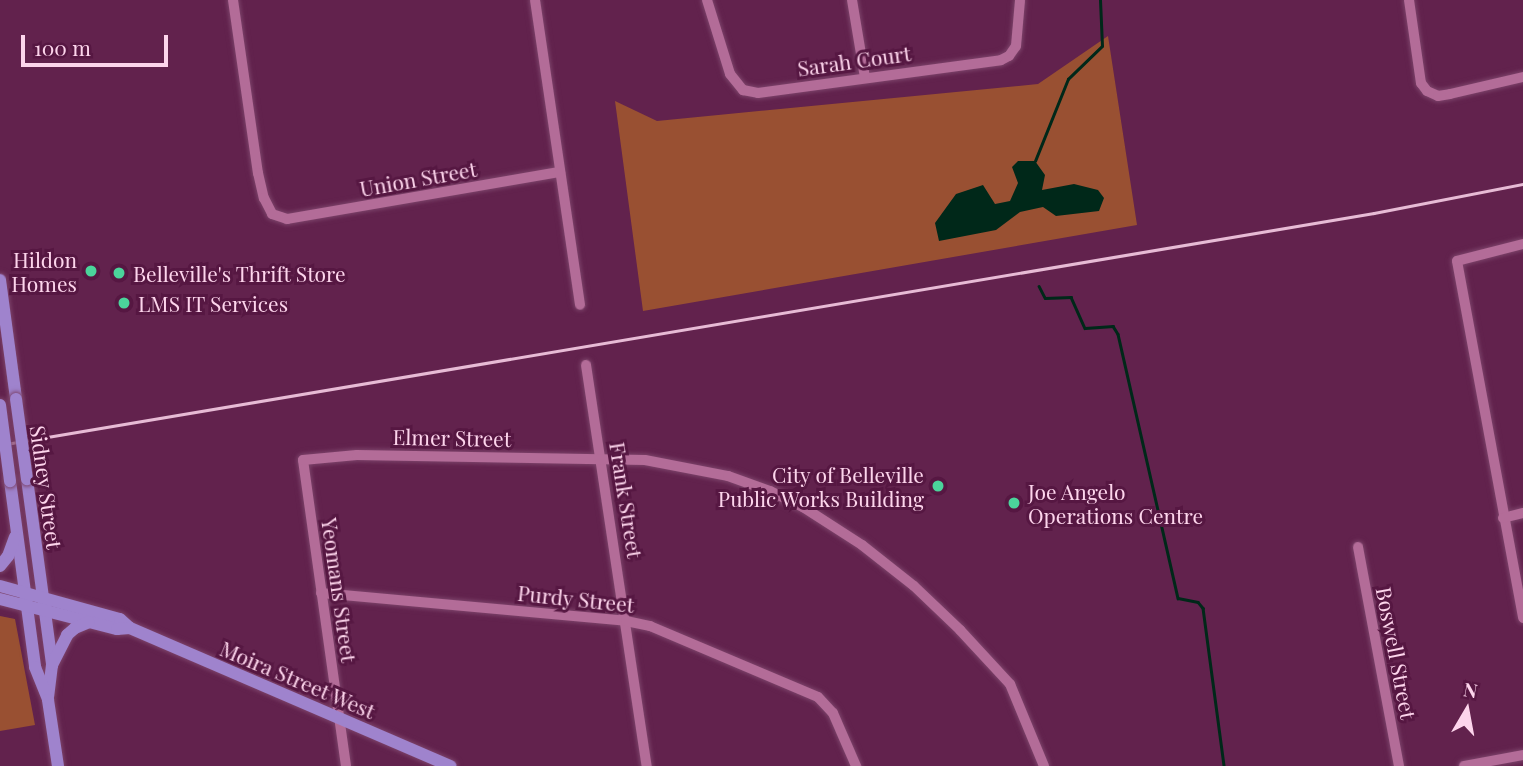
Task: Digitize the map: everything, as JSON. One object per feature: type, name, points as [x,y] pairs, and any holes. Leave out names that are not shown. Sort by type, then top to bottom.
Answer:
[{"type":"main road","name":"Sidney Street","points":[[0,280],[52,666],[48,700]]},
{"type":"main road","name":"Sidney Street","points":[[0,405],[35,667],[48,700],[58,766]]},
{"type":"main road","points":[[0,566],[8,556],[17,530]]},
{"type":"main road","name":"Moira Street West","points":[[0,586],[45,610],[117,629],[130,628]]},
{"type":"main road","name":"Moira Street West","points":[[0,599],[43,597],[120,619],[130,628],[451,766]]},
{"type":"main road","points":[[52,666],[68,635],[75,628],[89,622]]},
{"type":"street","name":"Union Street","points":[[233,0],[264,198],[272,214],[282,218],[363,208],[560,172]]},
{"type":"street","points":[[536,0],[580,305]]},
{"type":"street","name":"Sarah Court","points":[[707,0],[730,74],[743,90],[758,93],[1002,60],[1009,56],[1016,46],[1020,0]]},
{"type":"street","points":[[852,0],[864,78]]},
{"type":"street","points":[[1409,0],[1421,83],[1427,90],[1438,96],[1523,77]]},
{"type":"street","points":[[1523,244],[1457,261],[1523,618]]},
{"type":"street","name":"Frank Street","points":[[586,365],[647,766]]},
{"type":"street","name":"Elmer Street","points":[[303,460],[357,455],[645,460],[728,476],[770,491],[803,507],[862,545],[914,586],[1010,684],[1044,766]]},
{"type":"street","name":"Yeomans Street","points":[[303,460],[345,766]]},
{"type":"street","points":[[1503,517],[1523,513]]},
{"type":"street","name":"Boswell Street","points":[[1358,547],[1399,766]]},
{"type":"street","name":"Purdy Street","points":[[321,593],[626,621],[650,626],[818,697],[833,713],[856,766]]},
{"type":"street","points":[[1464,766],[1523,755]]},
{"type":"shaded area","points":[[1108,36],[1137,225],[643,311],[615,101],[657,121],[1038,84]]},
{"type":"shaded area","points":[[1018,161],[1035,161],[1045,175],[1042,190],[1074,184],[1098,190],[1104,198],[1099,211],[1056,216],[1043,207],[1020,212],[996,230],[939,241],[935,223],[956,194],[983,185],[995,204],[1010,201],[1018,183],[1012,167]]},
{"type":"shaded area","points":[[0,616],[15,619],[35,725],[0,731]]},
{"type":"waterway","points":[[1035,161],[1068,79],[1102,46],[1100,0]]},
{"type":"waterway","points":[[1039,286],[1045,298],[1071,297],[1085,328],[1113,326],[1118,334],[1178,598],[1198,602],[1203,608],[1224,766]]},
{"type":"railway","points":[[0,445],[1374,213],[1523,184]]},
{"type":"place","name":"Hildon Homes","points":[[91,271]]},
{"type":"place","name":"Belleville's Thrift Store","points":[[119,273]]},
{"type":"place","name":"LMS IT Services","points":[[124,303]]},
{"type":"place","name":"City of Belleville Public Works Building","points":[[938,486]]},
{"type":"place","name":"Joe Angelo Operations Centre","points":[[1014,503]]}]
